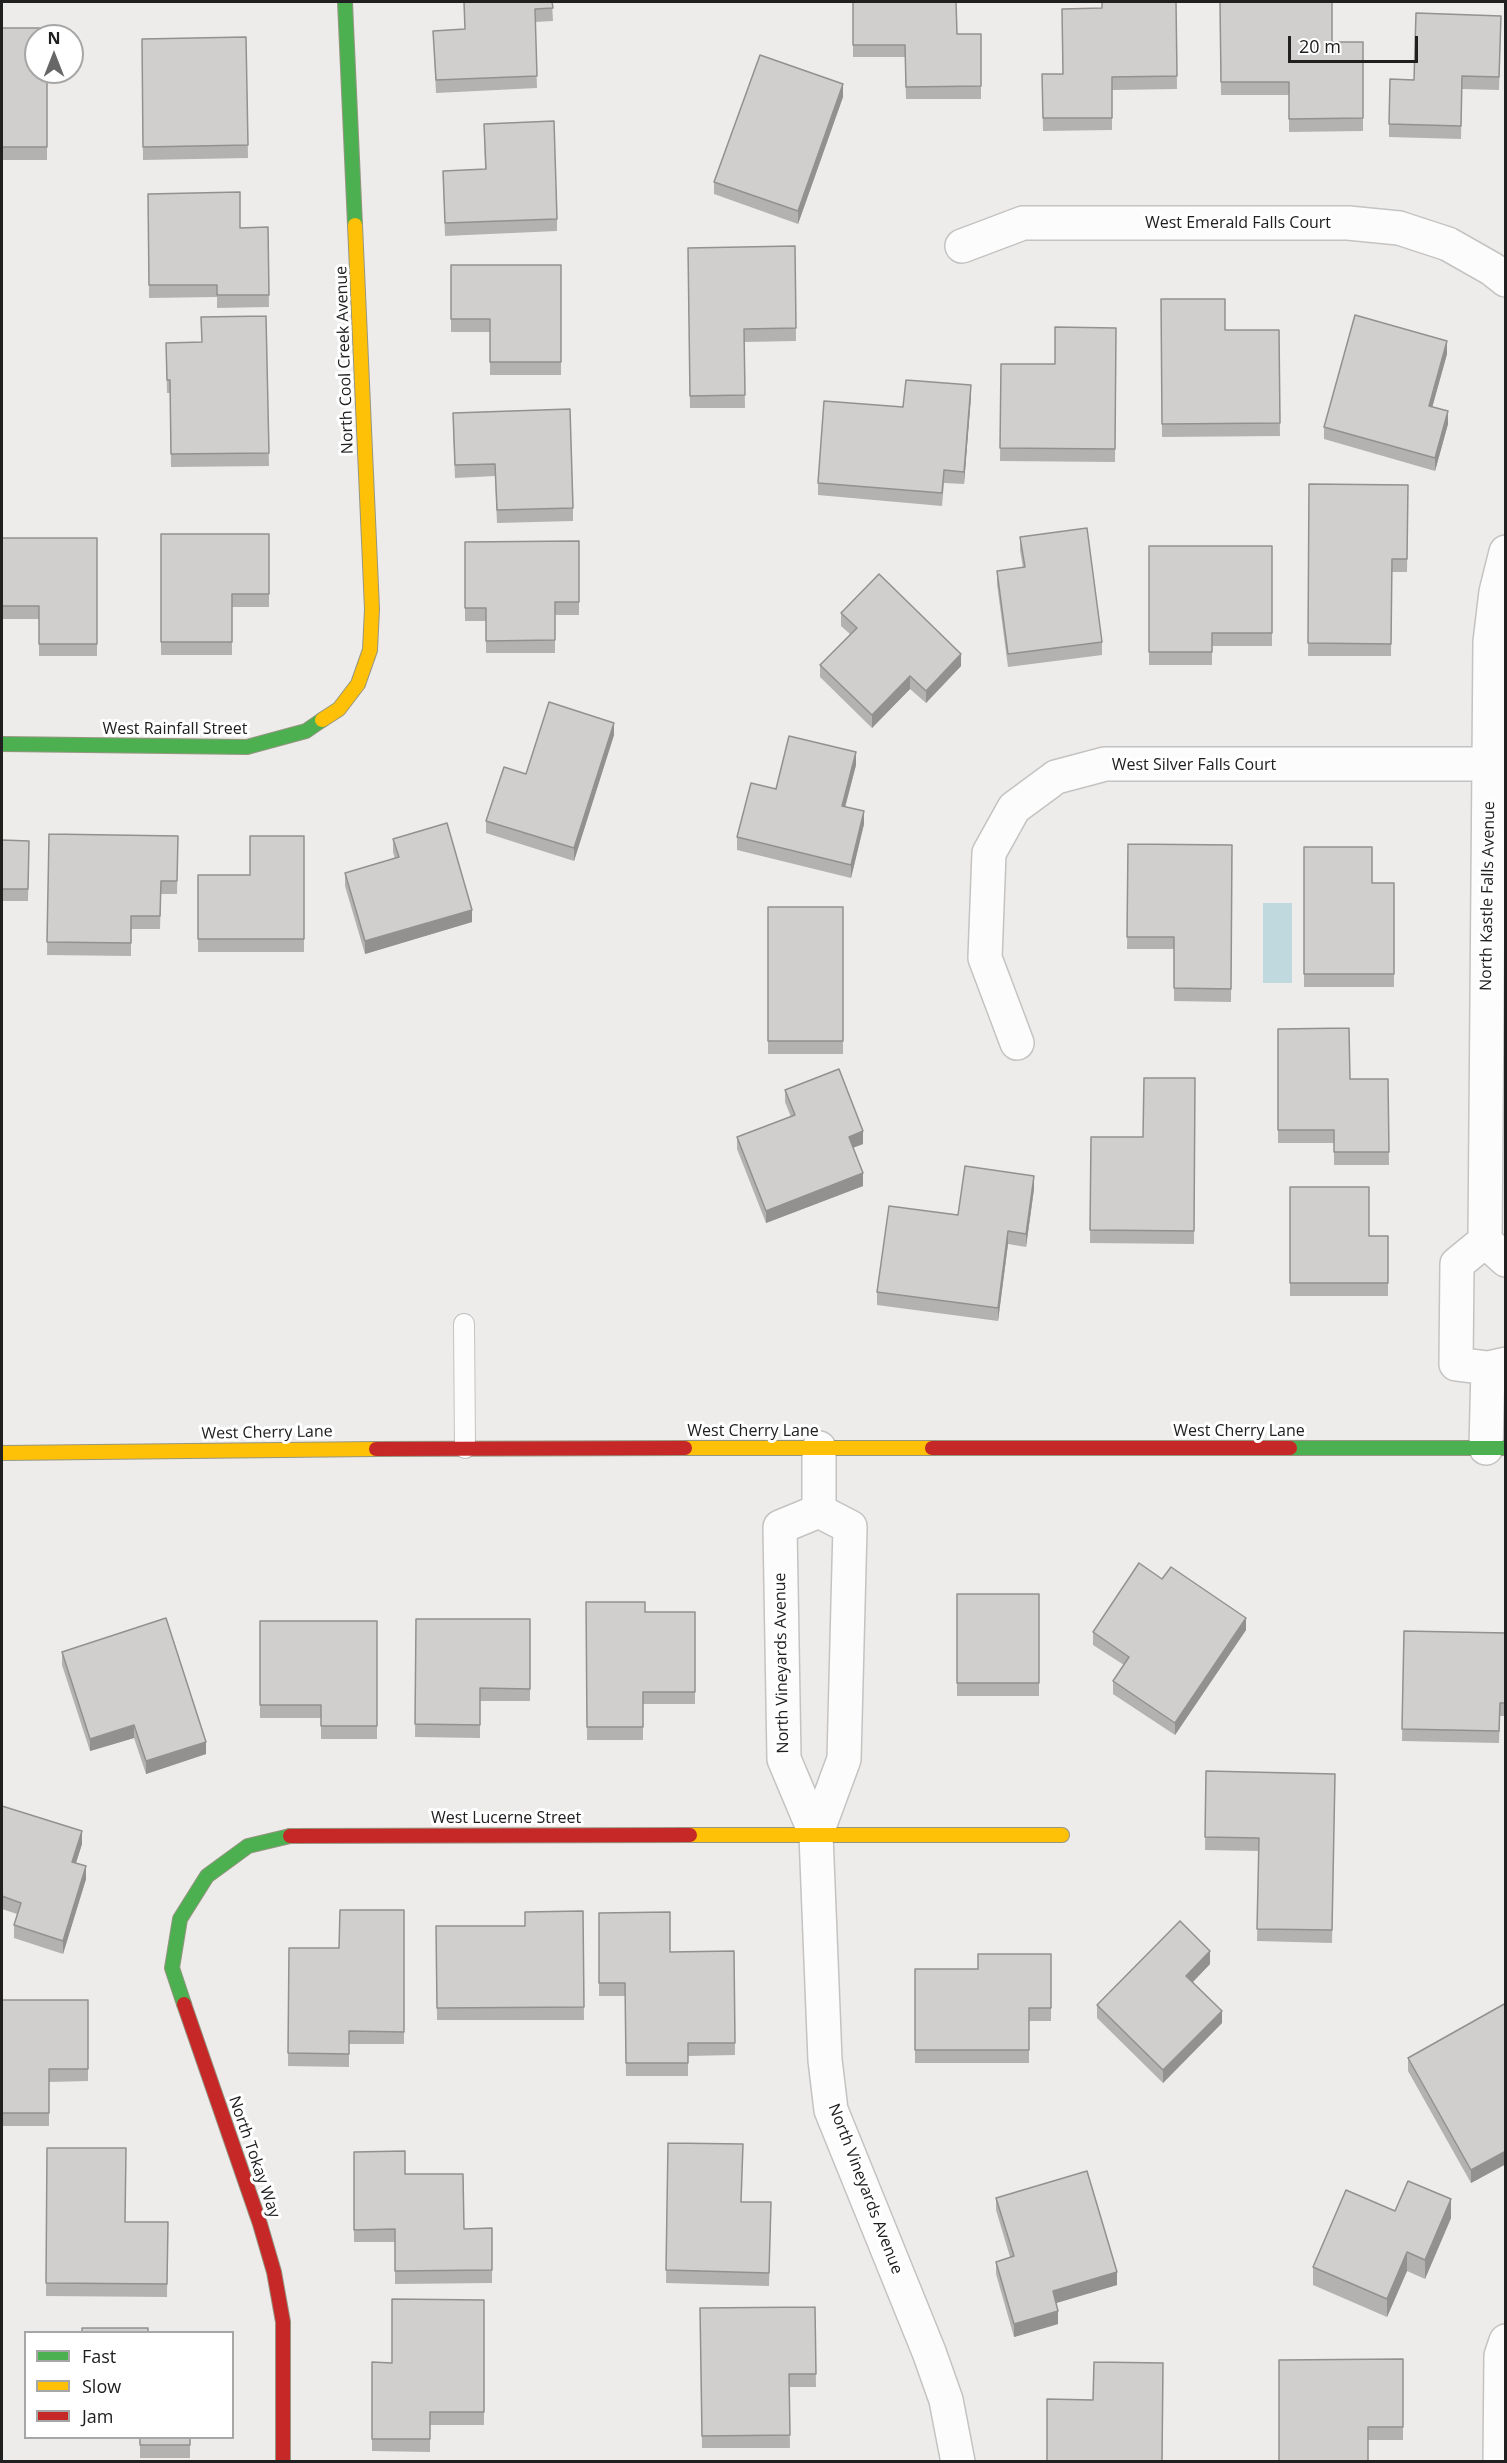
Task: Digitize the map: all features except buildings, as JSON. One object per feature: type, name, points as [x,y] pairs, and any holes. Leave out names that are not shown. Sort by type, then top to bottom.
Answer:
[{"type":"street","name":"North Cool Creek Avenue","points":[[339,709],[358,684],[370,650],[372,609],[345,2]]},
{"type":"street","name":"West Emerald Falls Court","points":[[962,246],[1023,223],[1348,223],[1399,228],[1448,244],[1492,269],[1506,280]]},
{"type":"street","name":"North Kastle Falls Avenue","points":[[1496,1448],[1497,1366],[1456,1364],[1457,1264],[1495,1250],[1489,764],[1490,642],[1496,592],[1506,552]]},
{"type":"street","name":"West Rainfall Street","points":[[2,744],[248,747],[306,731],[339,709]]},
{"type":"street","name":"West Silver Falls Court","points":[[1017,1043],[985,958],[989,853],[1014,808],[1056,777],[1105,764],[1489,764]]},
{"type":"street","name":"West Cherry Lane","points":[[2,1453],[465,1448],[1496,1448]]},
{"type":"street","points":[[819,1448],[819,1511]]},
{"type":"street","name":"North Vineyards Avenue","points":[[816,1835],[844,1759],[850,1527],[819,1511],[780,1527],[784,1759],[816,1835],[825,2060],[831,2110],[929,2352],[946,2400],[958,2462]]},
{"type":"street","name":"West Lucerne Street","points":[[207,1876],[248,1846],[297,1835],[816,1835]]},
{"type":"street","points":[[816,1835],[1062,1835]]},
{"type":"street","name":"North Tokay Way","points":[[207,1876],[180,1919],[172,1968],[260,2224],[274,2272],[283,2322],[283,2462]]},
{"type":"street","points":[[1500,2462],[1501,2356],[1506,2341]]},
{"type":"lane","points":[[464,1323],[465,1448]]},
{"type":"water","points":[[1263,903],[1292,903],[1292,983],[1263,983]]},
{"type":"traffic: fast","points":[[345,2],[355,225]]},
{"type":"traffic: fast","points":[[2,744],[247,747],[306,731],[322,720]]},
{"type":"traffic: fast","points":[[1290,1448],[1506,1448]]},
{"type":"traffic: fast","points":[[184,2004],[172,1968],[180,1919],[207,1876],[248,1846],[290,1836]]},
{"type":"traffic: slow","points":[[322,720],[339,709],[358,684],[370,650],[372,609],[355,225]]},
{"type":"traffic: slow","points":[[685,1448],[932,1448]]},
{"type":"traffic: slow","points":[[2,1453],[376,1449]]},
{"type":"traffic: slow","points":[[690,1835],[1062,1835]]},
{"type":"traffic: jam","points":[[376,1449],[685,1448]]},
{"type":"traffic: jam","points":[[932,1448],[1290,1448]]},
{"type":"traffic: jam","points":[[290,1836],[690,1835]]},
{"type":"traffic: jam","points":[[184,2004],[260,2224],[274,2272],[283,2322],[283,2462]]}]
